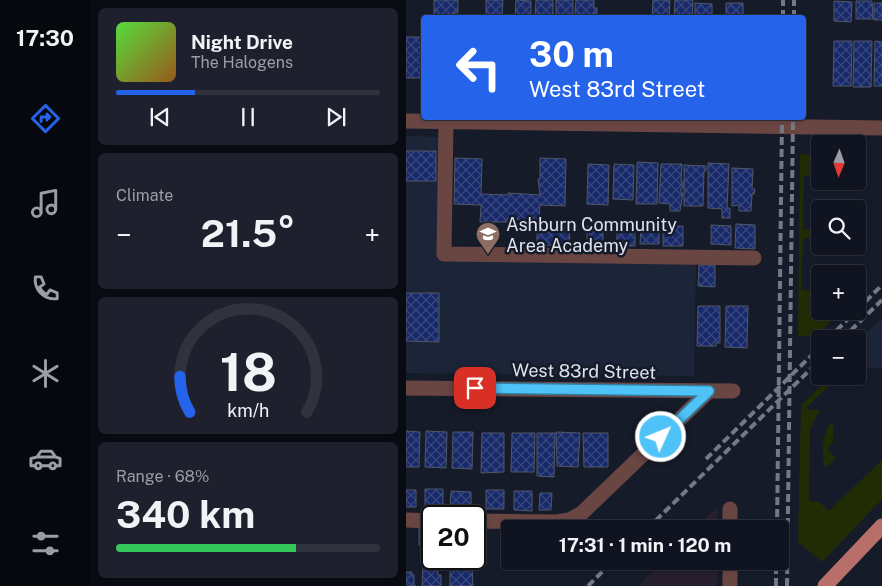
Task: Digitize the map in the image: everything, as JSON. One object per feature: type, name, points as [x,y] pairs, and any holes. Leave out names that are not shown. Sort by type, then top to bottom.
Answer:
[{"type":"main road","points":[[825,586],[882,526]]},
{"type":"street","points":[[406,121],[882,128]]},
{"type":"street","points":[[446,121],[444,254],[754,258]]},
{"type":"street","name":"West 83rd Street","points":[[406,388],[733,392]]},
{"type":"street","points":[[486,521],[557,522],[569,520],[582,513],[709,391]]},
{"type":"street","points":[[730,509],[730,520]]},
{"type":"street","points":[[406,520],[421,521]]},
{"type":"street","points":[[730,570],[730,586]]},
{"type":"shaded area","name":"Ashburn Community Area Academy","points":[[406,136],[445,137],[444,254],[696,257],[694,376],[406,373]]},
{"type":"shaded area","points":[[882,318],[882,368],[866,367],[866,333]]},
{"type":"shaded area","points":[[718,506],[718,520],[704,520]]},
{"type":"shaded area","points":[[654,570],[717,570],[717,586],[639,586]]},
{"type":"green space","points":[[800,154],[811,155],[811,176],[804,176],[803,229],[811,230],[811,238],[803,238],[801,290],[811,291],[811,320],[832,320],[822,330],[811,330],[811,336],[798,336]]},
{"type":"green space","points":[[822,385],[830,385],[805,409],[818,410],[819,412],[810,429],[809,501],[819,502],[829,511],[882,460],[882,499],[822,562],[798,542],[801,405]]},
{"type":"green space","points":[[830,424],[834,425],[833,442],[827,449],[836,458],[826,467],[823,458],[823,446]]},
{"type":"building","points":[[434,0],[458,0],[458,13],[453,13],[453,15],[434,15]]},
{"type":"building","points":[[486,0],[503,0],[502,15],[486,15]]},
{"type":"building","points":[[516,0],[531,1],[531,15],[515,15]]},
{"type":"building","points":[[536,0],[553,0],[553,15],[535,15]]},
{"type":"building","points":[[556,0],[573,0],[573,15],[556,15]]},
{"type":"building","points":[[576,0],[594,0],[594,8],[597,8],[597,14],[575,15]]},
{"type":"building","points":[[653,0],[670,0],[669,15],[652,15]]},
{"type":"building","points":[[675,0],[693,0],[692,15],[674,15]]},
{"type":"building","points":[[834,1],[852,2],[851,22],[834,21]]},
{"type":"building","points":[[856,1],[872,1],[873,19],[856,19]]},
{"type":"building","points":[[695,3],[712,4],[712,15],[695,15]]},
{"type":"building","points":[[726,3],[743,3],[743,15],[726,15]]},
{"type":"building","points":[[874,3],[882,3],[882,20],[874,20]]},
{"type":"building","points":[[406,37],[421,37],[421,78],[406,78]]},
{"type":"building","points":[[834,41],[852,41],[851,86],[833,86]]},
{"type":"building","points":[[854,41],[872,41],[871,87],[853,87]]},
{"type":"building","points":[[875,41],[882,42],[882,86],[874,86]]},
{"type":"building","points":[[406,151],[436,151],[436,181],[406,181]]},
{"type":"building","points":[[455,158],[482,159],[481,194],[508,195],[508,193],[540,195],[538,179],[540,179],[540,158],[566,159],[565,206],[540,205],[539,220],[507,219],[507,222],[480,222],[481,205],[454,204]]},
{"type":"building","points":[[637,162],[658,163],[657,204],[636,204]]},
{"type":"building","points":[[708,163],[729,164],[727,208],[730,208],[730,218],[722,218],[722,209],[708,208]]},
{"type":"building","points":[[588,164],[609,165],[608,205],[587,204]]},
{"type":"building","points":[[614,164],[634,165],[633,200],[613,199]]},
{"type":"building","points":[[661,164],[682,164],[681,182],[683,182],[683,188],[681,188],[681,193],[683,193],[680,211],[670,211],[670,204],[659,203]]},
{"type":"building","points":[[684,165],[706,166],[706,171],[704,171],[703,206],[684,206]]},
{"type":"building","points":[[732,168],[753,169],[752,189],[755,189],[754,194],[752,194],[751,211],[739,211],[739,205],[732,206]]},
{"type":"building","points":[[736,224],[755,225],[755,249],[735,248]]},
{"type":"building","points":[[711,225],[731,226],[731,245],[711,244]]},
{"type":"building","points":[[537,226],[570,226],[569,246],[537,245]]},
{"type":"building","points":[[587,226],[603,226],[603,243],[587,244]]},
{"type":"building","points":[[641,226],[659,227],[659,244],[640,244]]},
{"type":"building","points":[[663,226],[683,226],[683,246],[663,246]]},
{"type":"building","points":[[617,228],[635,228],[635,246],[617,246]]},
{"type":"building","points":[[699,265],[715,265],[715,287],[698,286]]},
{"type":"building","points":[[406,293],[439,293],[439,342],[406,341]]},
{"type":"building","points":[[698,306],[720,306],[720,343],[716,343],[716,346],[697,346]]},
{"type":"building","points":[[726,306],[748,306],[747,348],[725,347]]},
{"type":"building","points":[[406,431],[420,432],[419,467],[406,467]]},
{"type":"building","points":[[426,431],[447,432],[446,468],[425,467]]},
{"type":"building","points":[[453,432],[473,432],[472,469],[452,468]]},
{"type":"building","points":[[556,432],[580,433],[578,467],[557,466]]},
{"type":"building","points":[[482,433],[504,433],[504,472],[481,473]]},
{"type":"building","points":[[512,433],[535,433],[534,472],[511,472]]},
{"type":"building","points":[[537,433],[555,433],[554,477],[537,476]]},
{"type":"building","points":[[583,433],[608,433],[608,467],[584,467]]},
{"type":"building","points":[[425,489],[443,489],[443,505],[425,505]]},
{"type":"building","points":[[406,490],[416,490],[416,507],[406,507]]},
{"type":"building","points":[[486,490],[504,490],[504,509],[486,509]]},
{"type":"building","points":[[451,491],[471,492],[471,505],[450,505]]},
{"type":"building","points":[[514,491],[532,491],[532,511],[514,510]]},
{"type":"building","points":[[540,493],[552,493],[551,510],[539,510]]},
{"type":"building","points":[[419,527],[421,527],[421,545],[419,545]]},
{"type":"building","points":[[423,570],[438,570],[438,575],[441,575],[441,586],[422,586]]},
{"type":"building","points":[[450,570],[472,570],[473,586],[450,586]]},
{"type":"building","points":[[406,572],[412,572],[412,575],[414,575],[414,586],[406,586]]},
{"type":"railway","points":[[783,0],[783,15]]},
{"type":"railway","points":[[794,0],[794,15]]},
{"type":"railway","points":[[777,520],[782,120]]},
{"type":"railway","points":[[787,586],[793,120]]},
{"type":"railway","points":[[866,301],[882,285]]},
{"type":"railway","points":[[851,330],[882,300]]},
{"type":"railway","points":[[837,330],[847,320]]},
{"type":"railway","points":[[706,459],[811,356]]},
{"type":"railway","points":[[656,520],[811,369]]},
{"type":"railway","points":[[588,586],[604,570]]},
{"type":"railway","points":[[776,570],[776,586]]},
{"type":"place","name":"Ashburn Community Area Academy","points":[[488,255]]},
{"type":"route","points":[[475,388],[709,391],[661,437]]}]
